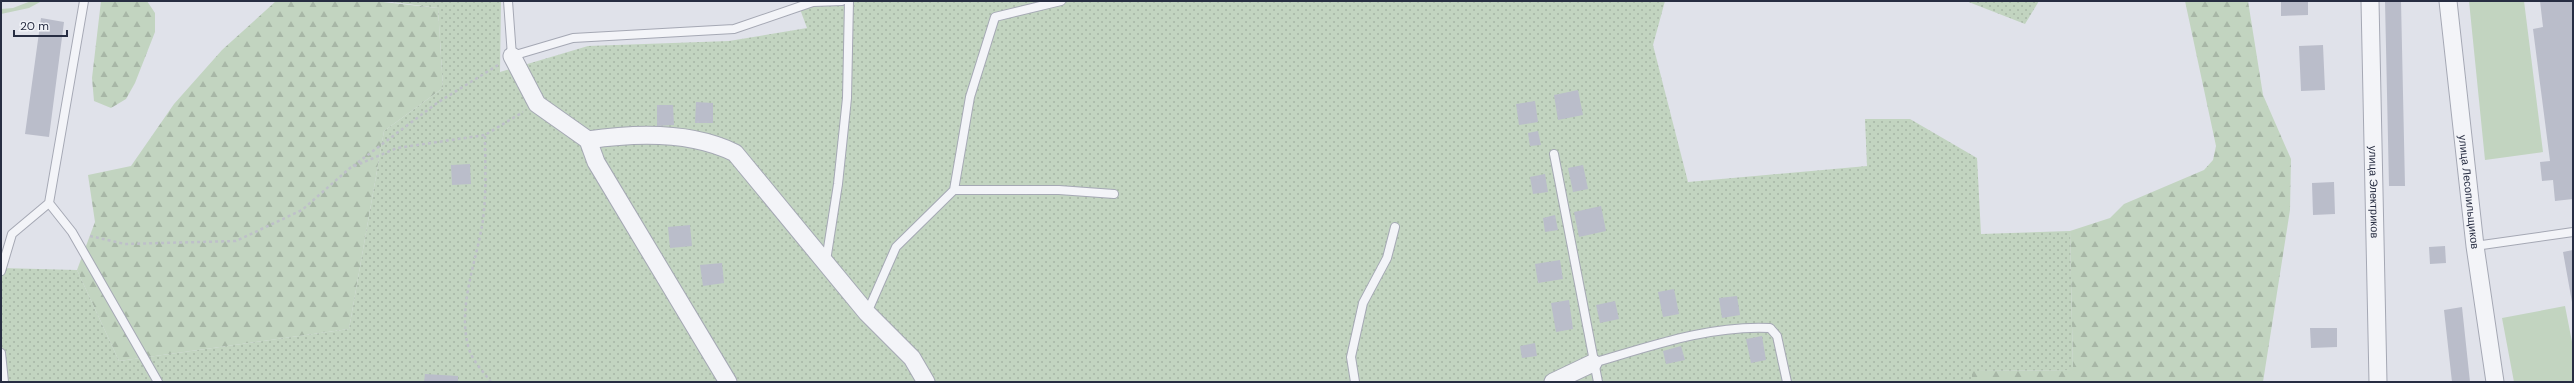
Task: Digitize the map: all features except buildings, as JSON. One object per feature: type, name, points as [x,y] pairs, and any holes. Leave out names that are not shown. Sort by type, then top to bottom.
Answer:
[{"type":"street","name":"улица Электриков","points":[[2370,1],[2378,382]]},
{"type":"street","name":"улица Лесопильщиков","points":[[2448,1],[2475,246],[2495,382]]},
{"type":"street","points":[[512,56],[537,104],[588,140],[596,162],[728,382]]},
{"type":"street","points":[[588,140],[622,135],[698,139],[720,145],[735,153],[867,313],[912,358],[926,382]]},
{"type":"street","points":[[1553,382],[1593,363]]},
{"type":"lane","points":[[1,271],[12,234],[49,203],[84,1]]},
{"type":"lane","points":[[508,1],[512,56],[573,38],[734,29],[813,2],[842,1]]},
{"type":"lane","points":[[826,262],[838,184],[847,98],[849,1]]},
{"type":"lane","points":[[867,313],[896,247],[954,190],[970,98],[995,17],[1061,1]]},
{"type":"lane","points":[[1554,154],[1593,363],[1598,382]]},
{"type":"lane","points":[[954,190],[1059,190],[1114,194]]},
{"type":"lane","points":[[49,203],[72,232],[158,382]]},
{"type":"lane","points":[[1355,382],[1351,357],[1363,303],[1387,258],[1395,227]]},
{"type":"lane","points":[[2475,246],[2573,232]]},
{"type":"lane","points":[[1593,363],[1677,338],[1745,327],[1770,328],[1777,336],[1787,382]]},
{"type":"lane","points":[[1,353],[4,382]]},
{"type":"path","points":[[72,232],[125,244],[236,241],[302,210],[350,168],[437,103],[512,56]]},
{"type":"path","points":[[350,168],[397,148],[485,135],[537,104]]},
{"type":"path","points":[[485,135],[485,192],[482,226],[469,286],[465,326],[470,353],[491,382]]},
{"type":"green space","points":[[31,1],[42,1],[29,8],[1,14],[1,9],[13,8]]},
{"type":"green space","points":[[101,1],[147,1],[155,13],[155,32],[135,83],[126,99],[111,108],[94,101],[92,78]]},
{"type":"green space","points":[[276,1],[374,1],[438,8],[443,88],[384,131],[349,329],[119,361],[77,270],[95,222],[88,175],[131,166],[174,104],[222,50]]},
{"type":"green space","points":[[384,1],[501,1],[500,72],[588,46],[729,41],[807,28],[797,1],[1665,1],[1653,45],[1688,182],[1867,166],[1865,119],[1910,119],[1977,158],[1981,234],[2070,231],[2073,370],[1972,371],[1972,382],[1,382],[1,268],[77,270],[119,361],[349,329],[384,131],[443,88],[438,8]]},
{"type":"green space","points":[[1966,1],[2039,1],[2025,24]]},
{"type":"green space","points":[[2185,1],[2248,1],[2263,95],[2291,159],[2290,210],[2263,382],[1972,382],[1972,371],[2073,370],[2070,231],[2110,218],[2124,204],[2204,170],[2213,160],[2216,146]]},
{"type":"green space","points":[[2469,1],[2524,1],[2543,152],[2485,160]]},
{"type":"green space","points":[[2565,306],[2573,347],[2573,382],[2514,382],[2502,318]]}]
